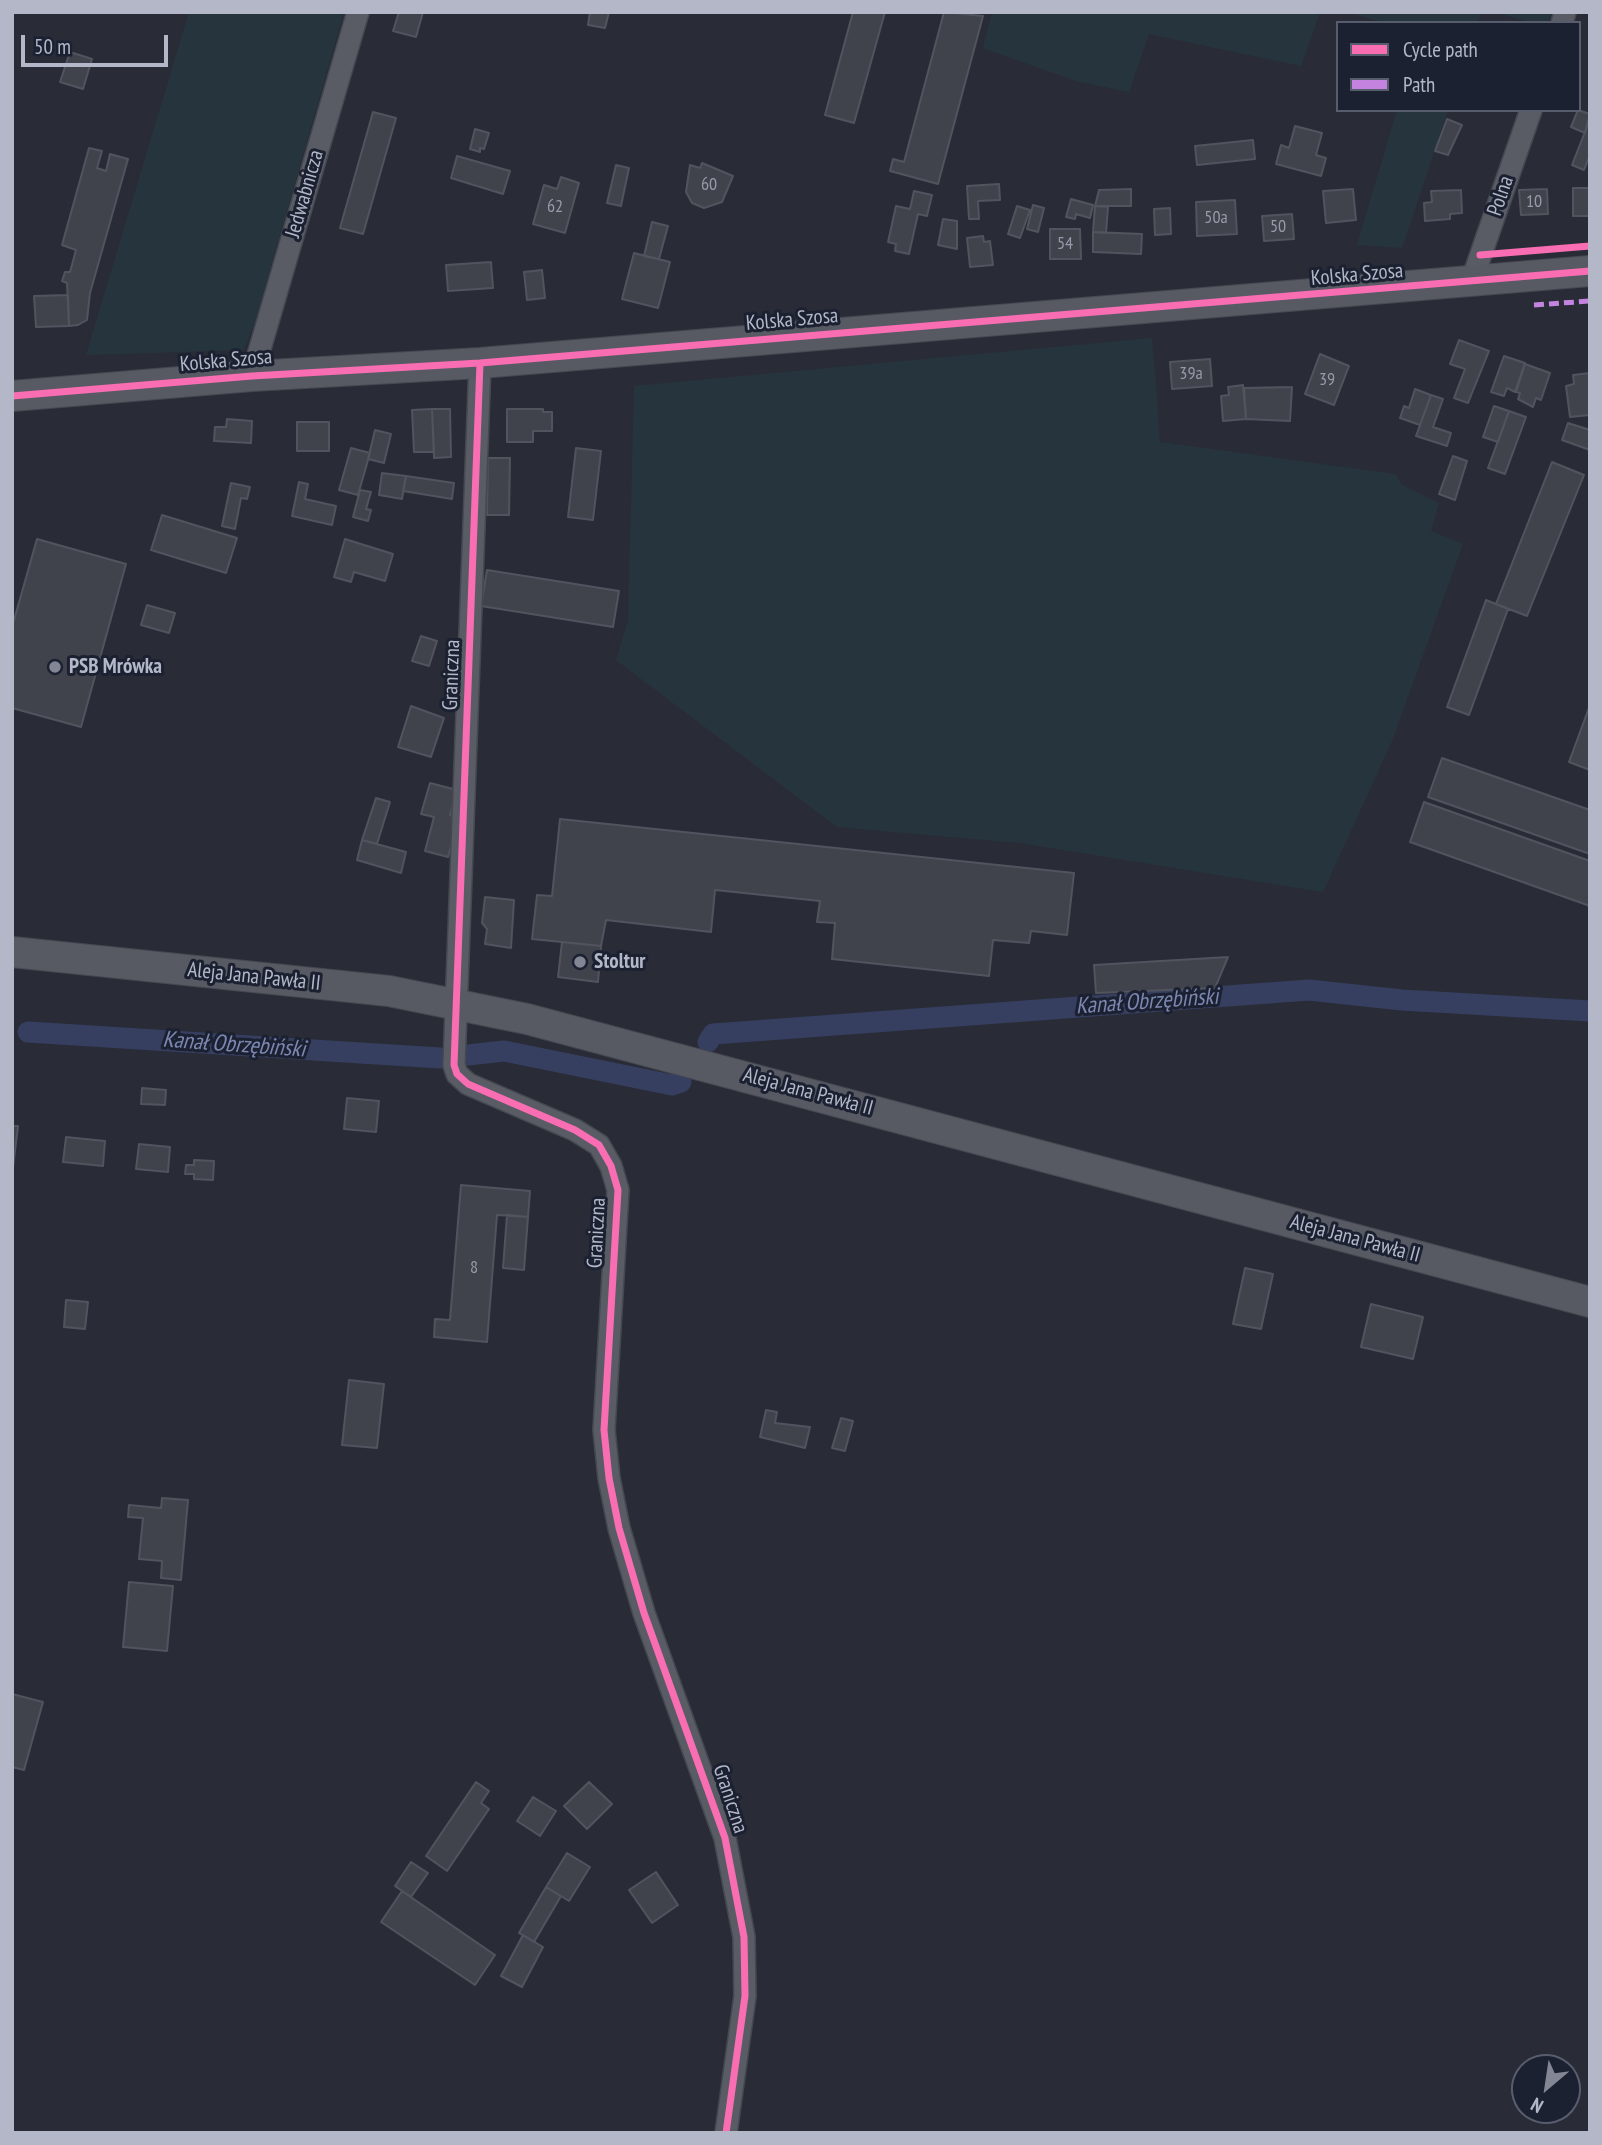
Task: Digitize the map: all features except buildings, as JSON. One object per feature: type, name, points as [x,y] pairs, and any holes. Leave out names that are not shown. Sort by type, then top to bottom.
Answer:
[{"type":"main road","name":"Kolska Szosa","points":[[12,396],[252,376],[480,363],[1584,274]]},
{"type":"main road","name":"Aleja Jana Pawła II","points":[[12,952],[388,991],[458,1005],[589,1034],[1590,1301]]},
{"type":"street","name":"Jedwabnicza","points":[[252,376],[358,12]]},
{"type":"street","name":"Polna","points":[[1471,283],[1530,112]]},
{"type":"street","name":"Graniczna","points":[[480,363],[454,1065],[457,1074],[486,1094],[575,1130],[599,1145],[611,1166],[618,1190],[604,1430],[609,1478],[619,1528],[645,1613],[725,1838],[744,1937],[745,1996],[726,2133]]},
{"type":"shaded area","points":[[189,12],[344,12],[256,319],[244,350],[86,355]]},
{"type":"shaded area","points":[[992,12],[1320,12],[1301,66],[1149,34],[1129,92],[1076,81],[983,48]]},
{"type":"shaded area","points":[[1346,12],[1481,12],[1479,21],[1379,21]]},
{"type":"shaded area","points":[[1495,12],[1551,12],[1549,21],[1525,21]]},
{"type":"shaded area","points":[[1396,112],[1447,112],[1402,248],[1357,245]]},
{"type":"shaded area","points":[[1152,338],[1160,442],[1395,474],[1402,485],[1439,503],[1431,531],[1463,544],[1392,741],[1323,892],[1020,843],[837,827],[616,660],[628,620],[634,386]]},
{"type":"waterway","name":"Kanał Obrzębiński","points":[[708,1042],[713,1034],[1309,990],[1402,1000],[1590,1011]]},
{"type":"waterway","name":"Kanał Obrzębiński","points":[[28,1032],[440,1058]]},
{"type":"waterway","name":"Kanał Obrzębiński","points":[[468,1055],[504,1051],[672,1085],[681,1082]]},
{"type":"marked path","points":[[1534,305],[1590,301]]},
{"type":"cycle path","points":[[1480,255],[1590,246]]},
{"type":"cycle path","points":[[12,396],[252,376],[480,363],[1590,271]]},
{"type":"cycle path","points":[[480,363],[454,1065],[457,1074],[468,1084],[575,1130],[599,1145],[611,1166],[618,1190],[604,1430],[609,1478],[619,1528],[644,1613],[725,1838],[744,1937],[745,1996],[726,2133]]},
{"type":"place","name":"PSB Mrówka","points":[[55,667]]},
{"type":"place","name":"Stoltur","points":[[580,962]]}]
